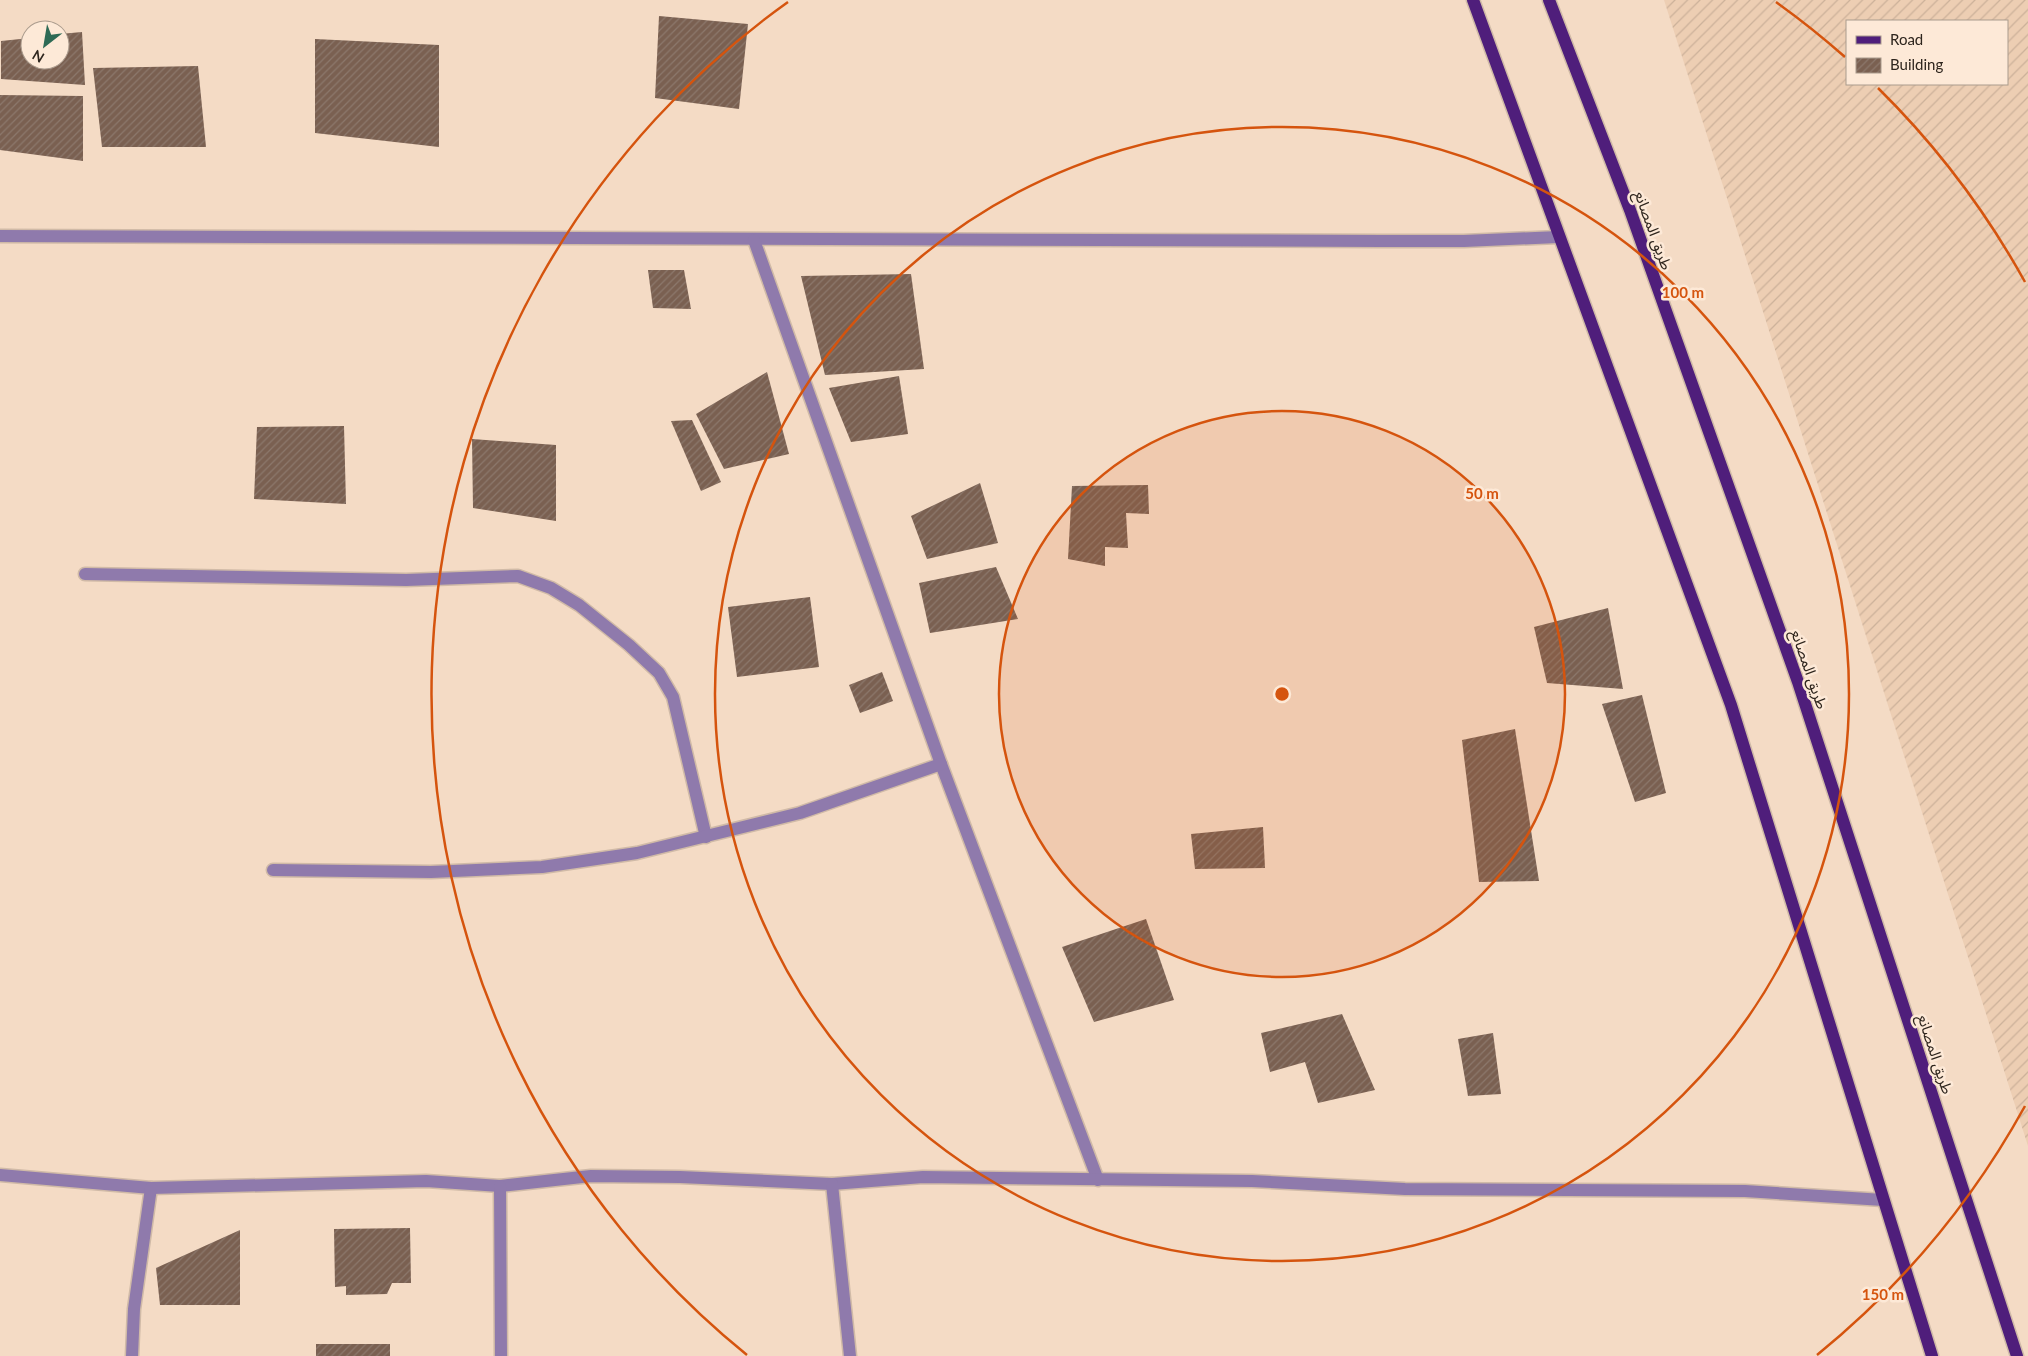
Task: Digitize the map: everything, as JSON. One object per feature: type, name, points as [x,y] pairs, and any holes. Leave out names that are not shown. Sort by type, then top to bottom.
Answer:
[{"type":"main road","points":[[1473,0],[1731,705],[1932,1356]]},
{"type":"main road","name":"طريق المصانع","points":[[1550,0],[1633,220],[1798,682],[2017,1356]]},
{"type":"street","points":[[0,236],[1464,241],[1558,236]]},
{"type":"street","points":[[754,240],[941,764],[1098,1180]]},
{"type":"street","points":[[84,574],[396,580],[518,576],[551,588],[579,605],[629,645],[659,673],[673,697],[706,837]]},
{"type":"street","points":[[273,870],[431,872],[542,867],[638,853],[800,813],[941,764]]},
{"type":"street","points":[[0,1175],[151,1188],[426,1182],[500,1186],[592,1176],[680,1177],[832,1184],[923,1177],[1252,1181],[1405,1189],[1745,1191],[1883,1200]]},
{"type":"street","points":[[832,1184],[850,1356]]},
{"type":"street","points":[[500,1186],[501,1356]]},
{"type":"street","points":[[132,1356],[134,1309],[151,1188]]},
{"type":"shaded area","points":[[1664,0],[2028,0],[2028,1146]]},
{"type":"building","points":[[659,16],[748,24],[739,109],[655,98]]},
{"type":"building","points":[[82,32],[85,85],[1,79],[1,41],[20,39],[20,70],[70,70],[70,33]]},
{"type":"building","points":[[315,39],[439,45],[439,147],[315,133]]},
{"type":"building","points":[[198,66],[206,147],[102,147],[93,68]]},
{"type":"building","points":[[0,95],[83,96],[83,161],[0,150]]},
{"type":"building","points":[[648,270],[684,270],[691,309],[653,308]]},
{"type":"building","points":[[911,274],[924,369],[825,375],[801,276]]},
{"type":"building","points":[[767,372],[789,454],[724,469],[696,414]]},
{"type":"building","points":[[899,376],[908,434],[851,442],[829,388]]},
{"type":"building","points":[[692,420],[721,482],[701,491],[671,421]]},
{"type":"building","points":[[344,426],[346,504],[254,499],[257,427]]},
{"type":"building","points":[[472,439],[556,445],[556,521],[473,508]]},
{"type":"building","points":[[980,483],[998,543],[927,559],[911,516]]},
{"type":"building","points":[[1148,485],[1149,514],[1126,513],[1128,548],[1105,547],[1105,566],[1068,559],[1072,486]]},
{"type":"building","points":[[996,567],[1018,619],[930,633],[919,583]]},
{"type":"building","points":[[810,597],[819,667],[737,677],[728,607]]},
{"type":"building","points":[[1608,608],[1623,689],[1547,683],[1534,627]]},
{"type":"building","points":[[882,672],[893,701],[860,713],[849,685]]},
{"type":"building","points":[[1642,695],[1666,793],[1635,802],[1602,704]]},
{"type":"building","points":[[1515,729],[1539,881],[1479,882],[1462,740]]},
{"type":"building","points":[[1263,827],[1265,868],[1195,869],[1191,834]]},
{"type":"building","points":[[1146,919],[1174,1000],[1094,1022],[1062,947]]},
{"type":"building","points":[[1342,1014],[1375,1090],[1318,1103],[1305,1062],[1270,1072],[1261,1033]]},
{"type":"building","points":[[1493,1033],[1501,1094],[1468,1096],[1458,1039]]},
{"type":"building","points":[[410,1228],[411,1283],[392,1283],[387,1294],[346,1295],[346,1286],[335,1287],[334,1229]]},
{"type":"building","points":[[240,1230],[240,1305],[160,1305],[156,1268]]},
{"type":"building","points":[[316,1344],[390,1344],[390,1356],[316,1356]]}]
